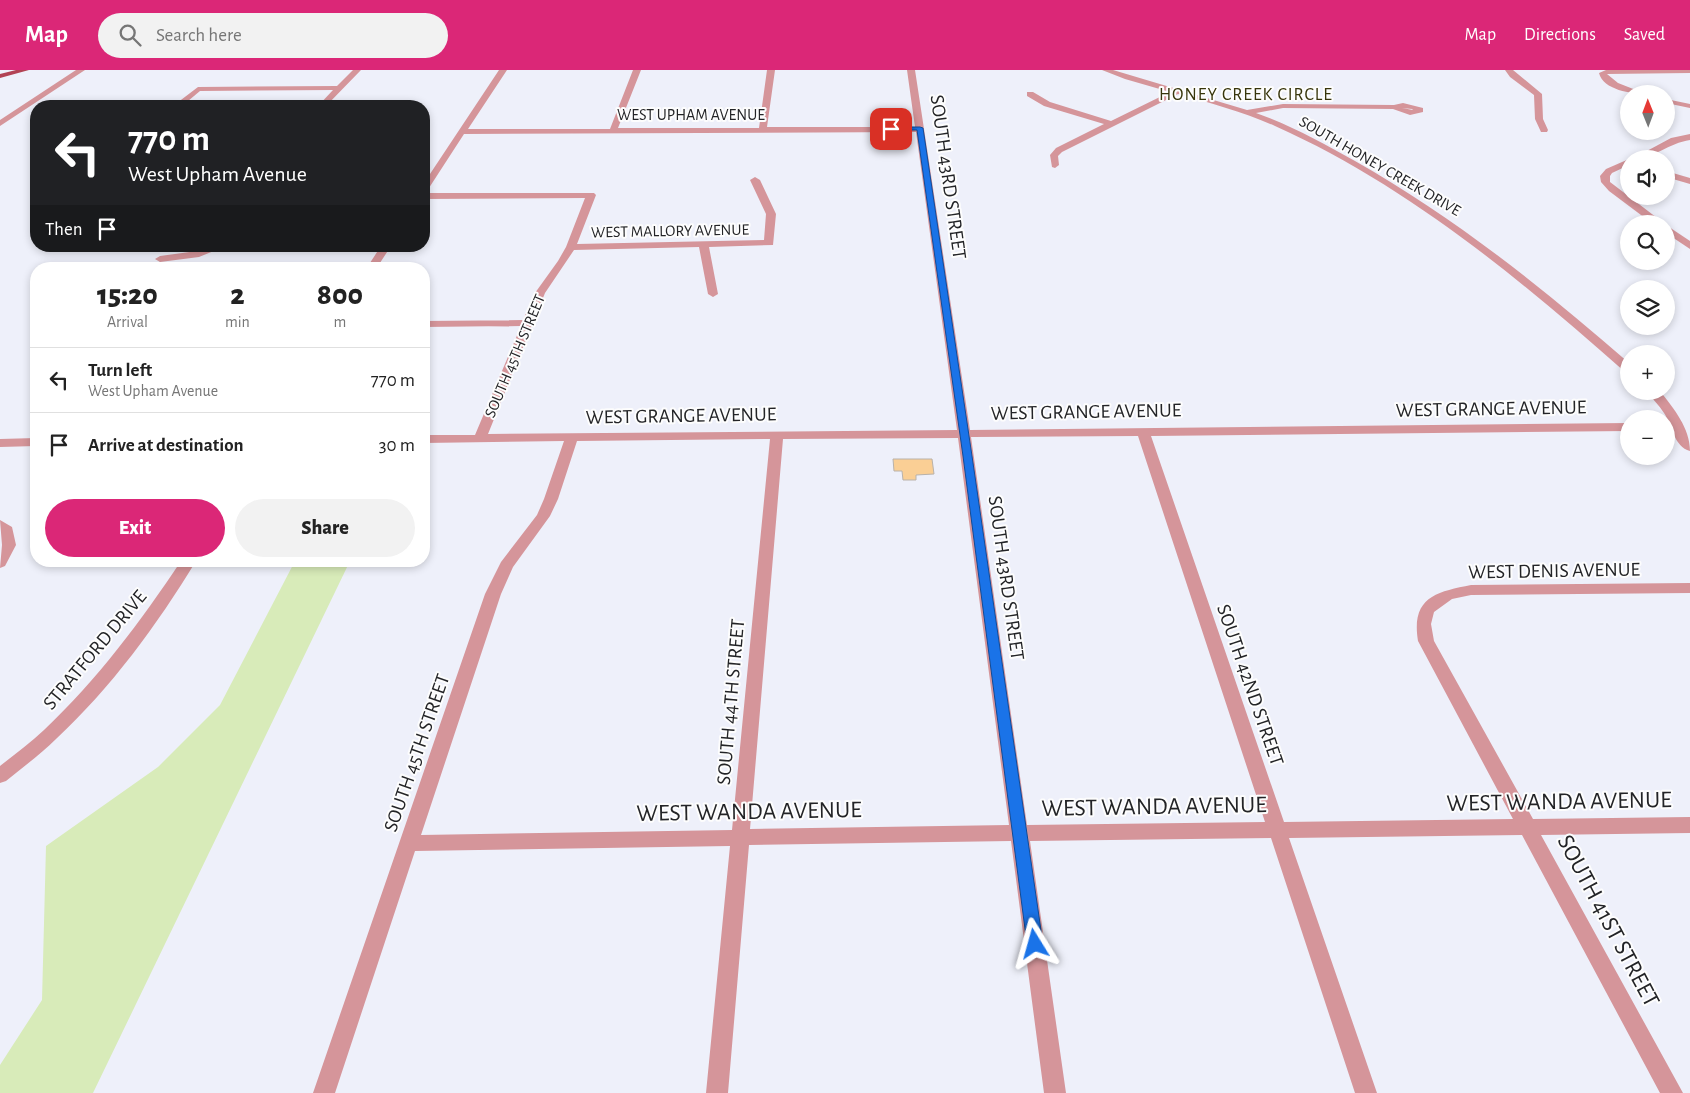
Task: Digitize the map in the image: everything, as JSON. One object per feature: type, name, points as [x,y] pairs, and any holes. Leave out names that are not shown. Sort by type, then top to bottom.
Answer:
[{"type":"main road","points":[[0,72],[6,70]]},
{"type":"main road","points":[[0,76],[24,70]]},
{"type":"street","points":[[36,100],[81,70]]},
{"type":"street","points":[[328,100],[357,70]]},
{"type":"street","points":[[430,180],[503,70]]},
{"type":"street","points":[[613,131],[637,70]]},
{"type":"street","points":[[763,130],[771,70]]},
{"type":"street","name":"SOUTH 43RD STREET","points":[[911,70],[964,434],[1055,1093]]},
{"type":"street","name":"SOUTH HONEY CREEK DRIVE","points":[[1106,70],[1247,112],[1278,125],[1333,153],[1454,227],[1582,326],[1620,361]]},
{"type":"street","points":[[1509,70],[1538,94],[1539,119],[1544,130]]},
{"type":"street","points":[[1620,87],[1604,78],[1603,73],[1612,71],[1690,71]]},
{"type":"street","points":[[184,100],[198,89],[339,88]]},
{"type":"street","points":[[1055,165],[1054,155],[1059,150],[1178,91]]},
{"type":"street","points":[[1030,94],[1047,104],[1111,124]]},
{"type":"street","points":[[1675,103],[1690,106]]},
{"type":"street","points":[[0,124],[30,104]]},
{"type":"street","points":[[1247,112],[1283,106],[1396,107]]},
{"type":"street","name":"WEST UPHAM AVENUE","points":[[462,132],[920,128]]},
{"type":"street","points":[[1654,150],[1674,140],[1690,137]]},
{"type":"street","points":[[1620,166],[1609,171],[1605,176],[1606,182],[1620,195]]},
{"type":"street","points":[[1675,177],[1690,181]]},
{"type":"street","name":"WEST MALLORY AVENUE","points":[[572,247],[769,243],[771,214],[755,180]]},
{"type":"street","name":"SOUTH 45TH STREET","points":[[430,196],[591,195],[572,247],[540,293],[480,438]]},
{"type":"street","points":[[1634,205],[1648,215]]},
{"type":"street","points":[[1675,235],[1690,246]]},
{"type":"street","points":[[704,245],[713,294]]},
{"type":"street","points":[[160,259],[204,252]]},
{"type":"street","points":[[430,324],[527,323]]},
{"type":"street","points":[[1660,400],[1671,413],[1683,440],[1690,447]]},
{"type":"street","name":"WEST GRANGE AVENUE","points":[[430,438],[1620,428]]},
{"type":"street","name":"SOUTH 42ND STREET","points":[[1143,432],[1366,1093]]},
{"type":"street","name":"SOUTH 44TH STREET","points":[[717,1093],[777,435]]},
{"type":"street","name":"SOUTH 45TH STREET","points":[[324,1093],[493,594],[506,566],[543,516],[551,499],[572,437]]},
{"type":"street","points":[[0,442],[30,442]]},
{"type":"street","points":[[0,525],[8,530],[9,544],[0,563]]},
{"type":"street","name":"STRATFORD DRIVE","points":[[0,776],[55,731],[111,670],[166,598],[185,567]]},
{"type":"street","name":"WEST DENIS AVENUE","points":[[1426,641],[1423,624],[1427,609],[1448,595],[1471,590],[1690,588]]},
{"type":"street","name":"SOUTH 41ST STREET","points":[[1426,641],[1529,827],[1672,1093]]},
{"type":"street","name":"WEST WANDA AVENUE","points":[[409,843],[1690,825]]},
{"type":"green space","points":[[292,567],[347,567],[93,1093],[0,1093],[0,1065],[42,1000],[46,846],[158,767],[220,705]]},
{"type":"building","points":[[893,459],[932,459],[934,474],[916,475],[916,480],[903,480],[902,471],[894,471]]},
{"type":"district","name":"HONEY CREEK CIRCLE","points":[[1246,95]]},
{"type":"route","points":[[891,129],[920,128],[968,456],[1035,944]]}]
